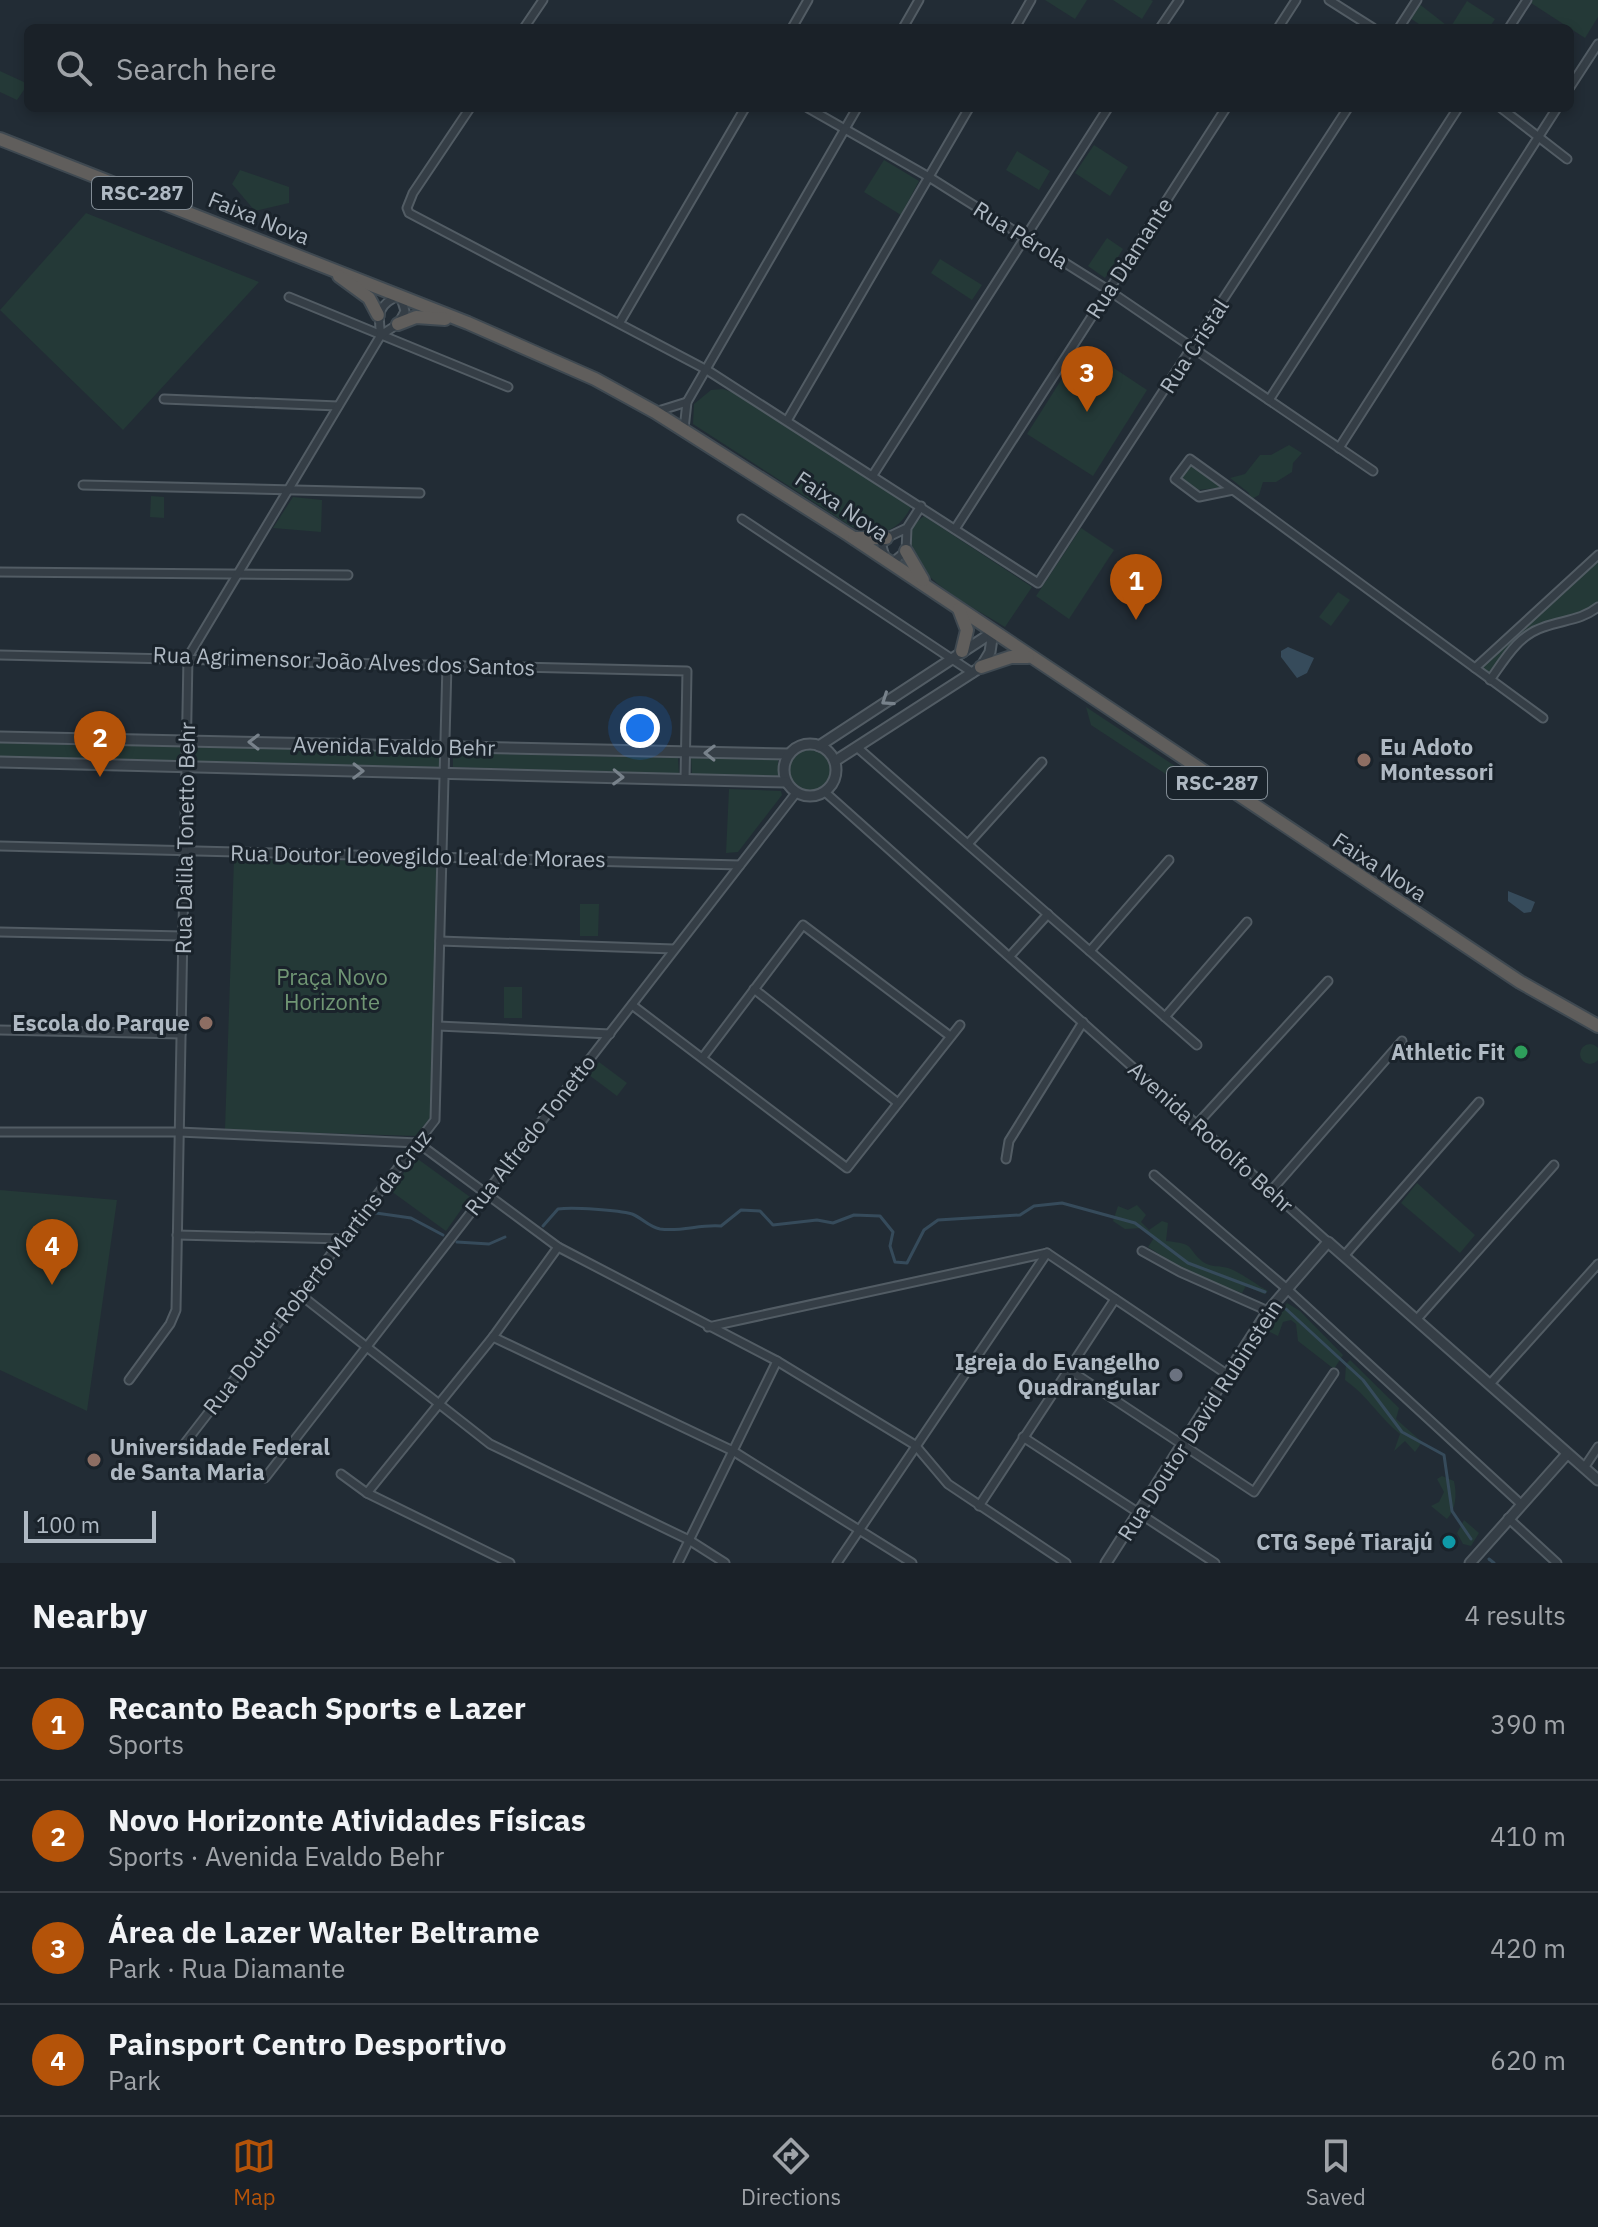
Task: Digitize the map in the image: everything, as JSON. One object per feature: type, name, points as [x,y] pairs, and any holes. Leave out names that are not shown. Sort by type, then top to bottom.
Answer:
[{"type":"highway","name":"Faixa Nova","points":[[0,139],[458,319],[595,379],[655,412],[853,538],[1520,982],[1598,1026]]},
{"type":"highway","points":[[327,267],[369,298],[378,315]]},
{"type":"highway","points":[[398,324],[416,317],[458,319]]},
{"type":"highway","points":[[853,538],[886,538]]},
{"type":"highway","points":[[906,551],[930,589]]},
{"type":"highway","points":[[957,654],[967,630],[959,609]]},
{"type":"highway","points":[[977,670],[1011,657],[1030,657]]},
{"type":"street","points":[[527,24],[543,0]]},
{"type":"street","points":[[794,24],[808,0]]},
{"type":"street","points":[[905,24],[919,0]]},
{"type":"street","points":[[1017,24],[1031,0]]},
{"type":"street","points":[[1163,24],[1179,0]]},
{"type":"street","points":[[1281,24],[1296,0]]},
{"type":"street","points":[[1329,0],[1367,24]]},
{"type":"street","points":[[1512,24],[1527,0]]},
{"type":"street","points":[[1402,24],[1417,1]]},
{"type":"street","points":[[1574,81],[1598,44]]},
{"type":"street","points":[[467,112],[413,193],[407,208],[409,213],[707,370],[788,419],[955,529]]},
{"type":"street","points":[[620,322],[743,112]]},
{"type":"street","name":"Rua Pérola","points":[[815,112],[929,177],[1108,290],[1373,471]]},
{"type":"street","points":[[684,429],[687,402],[855,112]]},
{"type":"street","points":[[788,419],[967,112]]},
{"type":"street","points":[[873,475],[1105,112]]},
{"type":"street","name":"Rua Diamante","points":[[955,529],[1223,112]]},
{"type":"street","name":"Rua Cristal","points":[[955,529],[1038,583],[1345,112]]},
{"type":"street","points":[[1269,400],[1455,112]]},
{"type":"street","points":[[1506,112],[1567,159]]},
{"type":"street","points":[[1339,448],[1554,112]]},
{"type":"street","points":[[188,657],[381,335],[398,324],[405,311],[400,295],[386,303],[378,315],[381,335]]},
{"type":"street","points":[[289,297],[508,387]]},
{"type":"street","points":[[164,399],[338,406]]},
{"type":"street","points":[[655,412],[687,402]]},
{"type":"street","points":[[1233,490],[1199,497],[1175,479],[1190,459],[1233,490],[1475,668],[1490,680],[1543,718]]},
{"type":"street","points":[[83,485],[420,493]]},
{"type":"street","points":[[907,528],[886,538],[882,546],[886,560],[894,561],[906,551],[907,528],[921,506]]},
{"type":"street","points":[[742,519],[957,654],[977,670]]},
{"type":"street","points":[[1475,668],[1598,555]]},
{"type":"street","points":[[0,572],[348,575]]},
{"type":"street","points":[[1490,680],[1526,636],[1544,627],[1584,616],[1598,607]]},
{"type":"street","points":[[819,746],[835,761],[836,773],[825,792],[816,796],[796,793],[786,782],[783,772],[788,754],[797,747],[819,746],[993,632]]},
{"type":"street","points":[[835,761],[859,749],[977,670],[990,652],[993,632]]},
{"type":"street","name":"Rua Agrimensor João Alves dos Santos","points":[[0,655],[687,671],[685,752]]},
{"type":"street","name":"Rua Dalila Tonetto Behr","points":[[129,1380],[170,1324],[176,1310],[188,657]]},
{"type":"street","name":"Rua Doutor Roberto Martins da Cruz","points":[[185,1443],[302,1296],[435,1120],[447,664]]},
{"type":"street","name":"Avenida Evaldo Behr","points":[[0,737],[788,754]]},
{"type":"street","points":[[859,749],[1197,1045]]},
{"type":"street","points":[[685,752],[685,779]]},
{"type":"street","name":"Avenida Evaldo Behr","points":[[0,762],[786,782]]},
{"type":"street","points":[[968,844],[1042,762]]},
{"type":"street","name":"Avenida Rodolfo Behr","points":[[825,792],[1270,1192],[1598,1480]]},
{"type":"street","name":"Rua Alfredo Tonetto","points":[[265,1478],[796,793]]},
{"type":"street","name":"Rua Doutor Leovegildo Leal de Moraes","points":[[0,846],[740,865]]},
{"type":"street","points":[[1090,951],[1169,860]]},
{"type":"street","points":[[1010,956],[1048,914]]},
{"type":"street","points":[[1165,1017],[1247,922]]},
{"type":"street","points":[[703,1057],[803,925],[950,1036]]},
{"type":"street","points":[[0,932],[183,936]]},
{"type":"street","points":[[440,941],[674,949]]},
{"type":"street","points":[[1197,1124],[1328,981]]},
{"type":"street","points":[[754,989],[898,1103]]},
{"type":"street","points":[[632,1005],[847,1168],[960,1025]]},
{"type":"street","points":[[1006,1159],[1009,1141],[1083,1022]]},
{"type":"street","points":[[438,1026],[610,1034]]},
{"type":"street","points":[[0,1030],[181,1034]]},
{"type":"street","points":[[1270,1192],[1402,1041]]},
{"type":"street","points":[[1344,1256],[1479,1102]]},
{"type":"street","points":[[0,1132],[179,1132],[418,1143],[558,1247],[777,1361],[915,1445],[948,1484],[1066,1563]]},
{"type":"street","points":[[1417,1319],[1554,1165]]},
{"type":"street","points":[[1154,1175],[1287,1289],[1521,1504]]},
{"type":"street","points":[[177,1235],[344,1239]]},
{"type":"street","name":"Rua Doutor David Rubinstein","points":[[1106,1563],[1268,1311],[1328,1242]]},
{"type":"street","points":[[367,1493],[493,1337],[558,1247]]},
{"type":"street","points":[[1142,1251],[1180,1272],[1268,1311]]},
{"type":"street","points":[[708,1327],[1047,1253],[1228,1375]]},
{"type":"street","points":[[837,1563],[1047,1253]]},
{"type":"street","points":[[1490,1384],[1598,1264]]},
{"type":"street","points":[[302,1296],[490,1444],[689,1540],[725,1563]]},
{"type":"street","points":[[979,1506],[1115,1299]]},
{"type":"street","points":[[493,1337],[733,1451],[912,1563]]},
{"type":"street","points":[[678,1563],[777,1361]]},
{"type":"street","points":[[1068,1369],[1254,1492],[1334,1373]]},
{"type":"street","points":[[1023,1437],[1215,1563]]},
{"type":"street","points":[[1584,1468],[1598,1447]]},
{"type":"street","points":[[1470,1563],[1567,1454]]},
{"type":"street","points":[[341,1474],[367,1493],[510,1563]]},
{"type":"street","points":[[1508,1518],[1557,1563]]},
{"type":"green space","points":[[1045,0],[1087,0],[1075,19]]},
{"type":"green space","points":[[1113,0],[1151,0],[1153,1],[1142,19]]},
{"type":"green space","points":[[1532,0],[1598,0],[1598,17],[1585,38],[1574,31],[1574,24],[1563,24],[1531,3]]},
{"type":"green space","points":[[1467,1],[1495,19],[1492,24],[1453,24]]},
{"type":"green space","points":[[1418,3],[1445,24],[1419,24],[1410,18]]},
{"type":"green space","points":[[0,71],[24,82],[24,90],[17,100],[0,92]]},
{"type":"green space","points":[[1094,145],[1128,167],[1110,196],[1075,173]]},
{"type":"green space","points":[[1017,151],[1050,171],[1039,190],[1006,170]]},
{"type":"green space","points":[[884,160],[919,181],[901,215],[864,192]]},
{"type":"green space","points":[[240,170],[289,187],[289,203],[255,211],[232,184]]},
{"type":"green space","points":[[86,213],[259,282],[123,430],[0,310]]},
{"type":"green space","points":[[1107,238],[1123,249],[1105,278],[1088,266]]},
{"type":"green space","points":[[940,259],[982,285],[972,300],[931,273]]},
{"type":"green space","points":[[1082,347],[1147,390],[1093,476],[1027,434]]},
{"type":"green space","points":[[723,389],[737,394],[911,507],[906,516],[886,531],[871,532],[852,527],[693,424],[694,404],[711,390]]},
{"type":"green space","points":[[1289,445],[1302,453],[1293,463],[1292,472],[1276,482],[1263,482],[1259,495],[1250,500],[1249,493],[1230,478],[1245,474],[1260,455],[1271,455]]},
{"type":"green space","points":[[1191,465],[1218,488],[1198,490],[1182,478]]},
{"type":"green space","points":[[151,496],[164,497],[164,518],[150,517]]},
{"type":"green space","points":[[293,497],[322,500],[321,532],[273,528]]},
{"type":"green space","points":[[924,516],[1032,587],[1005,627],[952,595],[918,564],[909,548],[910,532]]},
{"type":"green space","points":[[1081,528],[1114,550],[1069,619],[1036,596]]},
{"type":"green space","points":[[1598,560],[1598,602],[1577,614],[1531,628],[1511,645],[1489,673],[1482,668]]},
{"type":"green space","points":[[1338,592],[1350,600],[1331,626],[1319,617]]},
{"type":"green space","points":[[1086,707],[1205,786],[1187,788],[1091,725]]},
{"type":"green space","points":[[0,743],[182,747],[181,762],[0,758]]},
{"type":"green space","points":[[193,746],[439,752],[439,767],[192,761]]},
{"type":"green space","points":[[810,749],[825,755],[831,770],[825,785],[810,791],[795,785],[789,770],[795,755]]},
{"type":"green space","points":[[453,753],[678,758],[679,774],[453,767]]},
{"type":"green space","points":[[691,758],[778,760],[778,776],[692,775]]},
{"type":"green space","points":[[729,789],[781,791],[782,795],[738,852],[726,853]]},
{"type":"green space","name":"Praça Novo Horizonte","points":[[234,859],[438,862],[430,1118],[416,1136],[225,1130]]},
{"type":"green space","points":[[580,904],[599,904],[598,936],[580,936]]},
{"type":"green space","points":[[504,987],[522,987],[522,1018],[504,1018]]},
{"type":"green space","points":[[1590,1044],[1597,1047],[1597,1061],[1590,1064],[1583,1061],[1580,1054],[1583,1047]]},
{"type":"green space","points":[[599,1062],[627,1083],[617,1096],[589,1075]]},
{"type":"green space","points":[[415,1157],[470,1197],[446,1231],[391,1191]]},
{"type":"green space","points":[[1417,1183],[1475,1235],[1460,1253],[1401,1203]]},
{"type":"green space","points":[[0,1190],[117,1200],[87,1411],[0,1370]]},
{"type":"green space","points":[[1137,1205],[1146,1215],[1141,1222],[1149,1230],[1162,1221],[1168,1223],[1166,1241],[1187,1245],[1203,1262],[1233,1270],[1268,1291],[1264,1294],[1246,1286],[1242,1293],[1188,1273],[1148,1247],[1154,1238],[1143,1228],[1125,1229],[1113,1221],[1118,1206],[1128,1210]]},
{"type":"green space","points":[[1287,1303],[1300,1311],[1343,1355],[1334,1369],[1298,1341],[1296,1324],[1291,1320],[1283,1322],[1278,1336],[1268,1331]]},
{"type":"green space","points":[[1350,1360],[1399,1408],[1396,1419],[1422,1442],[1415,1452],[1405,1441],[1394,1451],[1400,1434],[1345,1380],[1346,1364]]},
{"type":"green space","points":[[1442,1476],[1454,1481],[1455,1486],[1454,1506],[1447,1519],[1431,1506],[1439,1502],[1444,1492],[1437,1479]]},
{"type":"green space","points":[[1464,1520],[1479,1533],[1471,1546],[1463,1544],[1457,1533]]},
{"type":"water","points":[[1288,647],[1314,658],[1307,673],[1297,678],[1281,657],[1281,651]]},
{"type":"water","points":[[1508,891],[1535,902],[1531,912],[1524,913],[1508,901]]},
{"type":"waterway","points":[[543,1226],[558,1209],[565,1208],[625,1213],[656,1228],[668,1230],[721,1226],[741,1210],[760,1211],[773,1225],[817,1220],[833,1223],[854,1215],[880,1216],[893,1232],[890,1246],[895,1262],[907,1263],[924,1230],[938,1220],[1020,1215],[1034,1206],[1062,1203],[1135,1223],[1188,1263],[1265,1292]]},
{"type":"waterway","points":[[376,1213],[411,1218],[443,1235]]},
{"type":"waterway","points":[[457,1242],[489,1244],[505,1237]]},
{"type":"waterway","points":[[1286,1309],[1363,1380],[1402,1432],[1444,1455],[1452,1511],[1471,1539]]},
{"type":"waterway","points":[[1489,1559],[1494,1563]]},
{"type":"place","name":"Área de Lazer Walter Beltrame","points":[[1087,412]]},
{"type":"place","name":"Recanto Beach Sports e Lazer","points":[[1136,620]]},
{"type":"place","name":"Eu Adoto Montessori","points":[[1364,760]]},
{"type":"place","name":"Novo Horizonte Atividades Físicas","points":[[100,777]]},
{"type":"place","name":"Escola do Parque","points":[[206,1023]]},
{"type":"place","name":"Athletic Fit","points":[[1521,1052]]},
{"type":"place","name":"Painsport Centro Desportivo","points":[[52,1285]]},
{"type":"place","name":"Igreja do Evangelho Quadrangular","points":[[1176,1375]]},
{"type":"place","name":"Universidade Federal de Santa Maria","points":[[94,1460]]},
{"type":"place","name":"CTG Sepé Tiarajú","points":[[1449,1542]]}]
